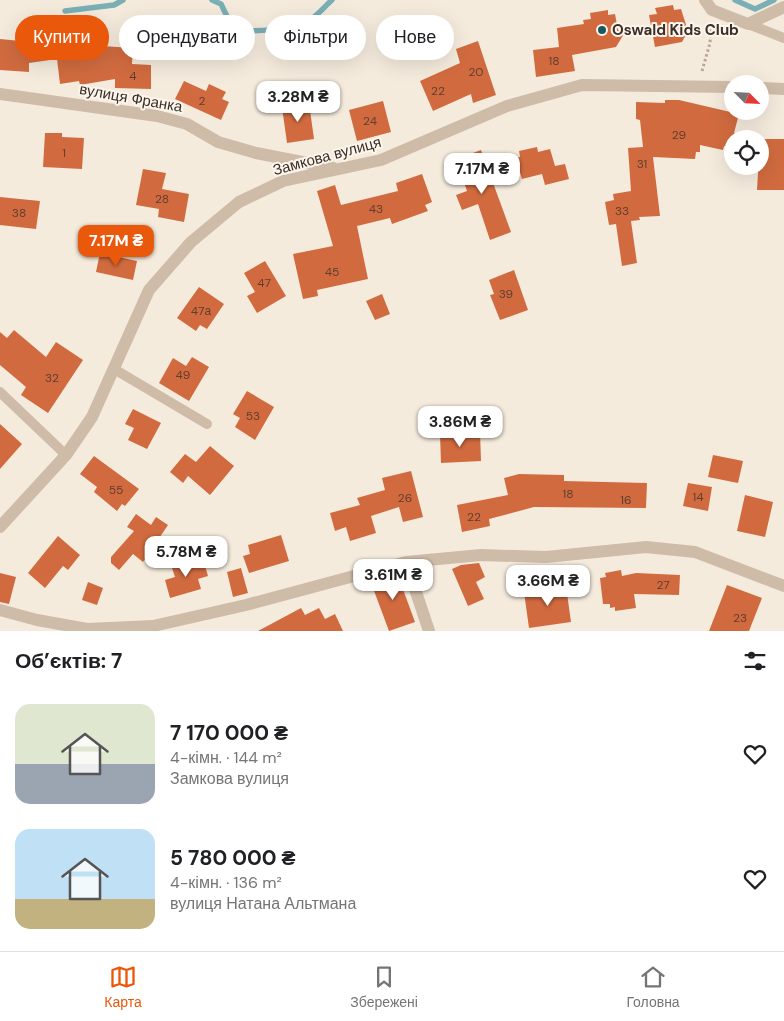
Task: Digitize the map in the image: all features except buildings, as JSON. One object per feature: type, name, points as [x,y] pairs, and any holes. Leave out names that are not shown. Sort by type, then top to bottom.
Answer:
[{"type":"street","points":[[709,5],[748,24],[784,7]]},
{"type":"street","name":"Замкова вулиця","points":[[0,527],[66,455],[92,417],[149,290],[191,242],[239,202],[283,181],[381,160],[507,106],[582,85],[724,87]]},
{"type":"street","points":[[769,88],[784,89]]},
{"type":"street","name":"вулиця Франка","points":[[0,94],[157,116],[187,124],[218,142],[256,153],[340,170]]},
{"type":"street","points":[[0,610],[38,620],[87,629],[153,626],[246,605],[406,562],[481,555],[546,557],[646,547],[695,552],[784,586]]},
{"type":"street","points":[[406,562],[429,631]]},
{"type":"lane","points":[[748,24],[784,38]]},
{"type":"lane","points":[[114,369],[208,424]]},
{"type":"lane","points":[[0,392],[66,455]]},
{"type":"path","points":[[698,85],[710,44],[709,5]]},
{"type":"waterway","points":[[65,11],[114,5],[123,0]]},
{"type":"waterway","points":[[212,0],[221,4],[233,29],[251,31],[273,30],[304,23],[317,15],[332,0]]},
{"type":"waterway","points":[[735,0],[755,9],[774,0]]},
{"type":"place","name":"Oswald Kids Club","points":[[602,30]]}]
